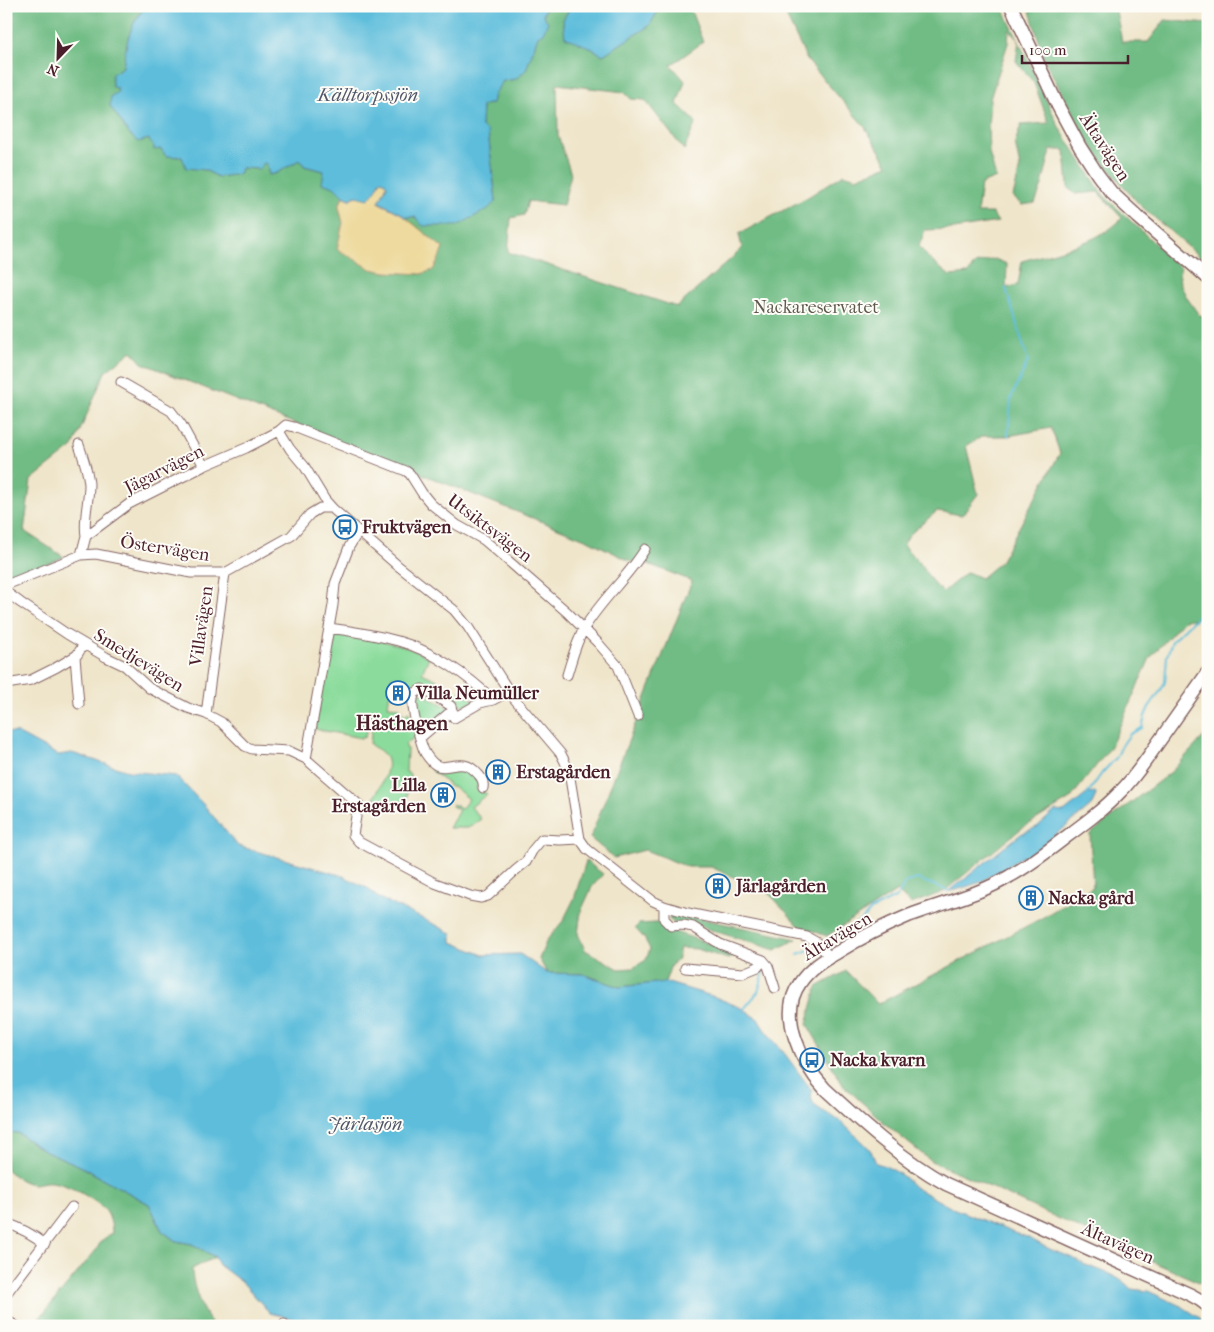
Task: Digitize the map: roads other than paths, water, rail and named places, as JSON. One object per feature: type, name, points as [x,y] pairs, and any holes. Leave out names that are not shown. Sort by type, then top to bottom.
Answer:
[{"type":"main road","name":"Ältavägen","points":[[1011,6],[1058,106],[1080,147],[1098,175],[1111,192],[1208,278]]},
{"type":"main road","name":"Ältavägen","points":[[1208,672],[1141,768],[1100,812],[1034,861],[984,890],[907,917],[859,938],[818,965],[800,983],[791,1001],[790,1011],[793,1033],[818,1081],[883,1141],[931,1176],[1191,1295],[1208,1306]]},
{"type":"street","points":[[121,382],[171,412],[181,424],[204,466]]},
{"type":"street","name":"Utsiktsvägen","points":[[279,431],[286,425],[294,427],[406,470],[422,494],[436,508],[497,550],[584,629],[618,666],[638,716]]},
{"type":"street","points":[[279,431],[333,509],[397,565],[454,610],[509,691],[561,754],[571,781],[580,839],[587,849],[653,901],[664,906],[688,913],[807,937],[816,942],[830,957]]},
{"type":"street","name":"Jägarvägen","points":[[86,536],[129,504],[279,431]]},
{"type":"street","points":[[79,445],[89,486],[84,526],[86,536],[81,554]]},
{"type":"street","name":"Östervägen","points":[[6,585],[81,554],[96,554],[191,573],[225,573],[291,536],[310,514],[320,508],[333,509]]},
{"type":"street","points":[[306,759],[335,584],[349,547],[358,532]]},
{"type":"street","points":[[568,675],[576,647],[584,629],[636,564],[645,549]]},
{"type":"street","name":"Villavägen","points":[[206,714],[225,573]]},
{"type":"street","name":"Smedjevägen","points":[[6,592],[84,644],[125,666],[149,688],[221,722],[245,746],[289,751],[306,759],[358,804],[353,836],[359,842],[435,883],[470,896],[482,898],[488,896],[526,862],[542,839],[580,839]]},
{"type":"street","points":[[329,628],[398,641],[415,648],[450,666],[493,700]]},
{"type":"street","points":[[6,684],[31,680],[58,667],[75,656],[84,644]]},
{"type":"street","points":[[75,656],[79,704]]},
{"type":"street","points":[[454,715],[451,706],[433,694],[422,689],[415,693],[412,701],[414,715],[426,753],[435,764],[443,767],[465,764],[472,768],[480,775],[484,784],[483,788]]},
{"type":"street","points":[[421,737],[448,714],[454,715],[480,703],[493,700],[509,691]]},
{"type":"street","points":[[664,906],[664,919],[671,926],[683,925],[693,927],[720,944],[763,960],[768,966],[775,988]]},
{"type":"street","points":[[685,968],[743,973],[758,967],[763,960]]},
{"type":"street","points":[[6,1294],[72,1207]]},
{"type":"street","points":[[6,1223],[18,1227],[45,1244]]},
{"type":"street","points":[[6,1320],[16,1326]]},
{"type":"water","name":"Källtorpssjön","points":[[145,6],[546,6],[543,15],[548,22],[543,33],[538,36],[526,70],[516,79],[503,81],[494,94],[492,103],[482,106],[481,125],[488,132],[496,201],[488,209],[457,226],[423,226],[415,217],[405,217],[379,202],[387,185],[383,180],[380,181],[376,191],[368,199],[356,196],[350,199],[343,196],[334,187],[322,183],[324,171],[304,166],[299,160],[277,173],[269,175],[265,163],[260,169],[241,168],[239,174],[218,177],[205,170],[186,168],[182,157],[166,156],[161,149],[154,150],[154,146],[149,139],[138,142],[130,135],[110,106],[111,96],[117,93],[118,88],[112,87],[112,74],[123,67],[130,34],[135,21]]},
{"type":"water","points":[[571,6],[661,6],[649,26],[603,55],[565,37],[563,20]]},
{"type":"water","name":"Järlasjön","points":[[6,732],[17,733],[58,755],[72,753],[128,771],[176,776],[203,804],[238,846],[343,876],[369,889],[377,897],[452,934],[452,942],[483,955],[520,954],[547,973],[583,974],[619,987],[665,982],[715,997],[744,1009],[758,1019],[812,1091],[811,1098],[814,1105],[841,1122],[866,1145],[876,1163],[896,1172],[914,1187],[950,1207],[1025,1236],[1054,1251],[1109,1274],[1122,1281],[1131,1289],[1148,1291],[1183,1307],[1200,1318],[1203,1326],[341,1326],[336,1322],[318,1325],[305,1318],[295,1319],[270,1313],[243,1283],[219,1265],[215,1257],[192,1244],[176,1241],[162,1231],[149,1204],[80,1166],[46,1151],[18,1133],[6,1132]]},
{"type":"water","points":[[1095,792],[1096,795],[1091,806],[1034,852],[1020,858],[1002,871],[981,882],[949,891],[1021,834],[1037,827],[1055,811],[1064,812],[1088,793]]},
{"type":"waterway","points":[[1006,288],[1008,295]]},
{"type":"waterway","points":[[1008,436],[1011,398],[1028,361],[1009,298]]},
{"type":"waterway","points":[[1088,793],[1102,773],[1117,757],[1130,734],[1142,728],[1149,707],[1165,682],[1167,656],[1172,641],[1208,606]]},
{"type":"waterway","points":[[833,937],[864,918],[871,910],[897,897],[906,882],[918,879],[949,891]]},
{"type":"waterway","points":[[798,954],[812,949]]},
{"type":"waterway","points":[[744,1009],[758,992],[765,969]]},
{"type":"place","name":"Fruktvägen","points":[[345,527]]},
{"type":"place","name":"Villa Neumüller","points":[[398,693]]},
{"type":"place","name":"Erstagården","points":[[498,772]]},
{"type":"place","name":"Lilla Erstagården","points":[[443,795]]},
{"type":"place","name":"Järlagården","points":[[718,886]]},
{"type":"place","name":"Nacka gård","points":[[1031,898]]},
{"type":"place","name":"Nacka kvarn","points":[[812,1060]]},
{"type":"district","name":"Hästhagen","points":[[402,723]]},
{"type":"park label","name":"Nackareservatet","points":[[816,307]]}]
